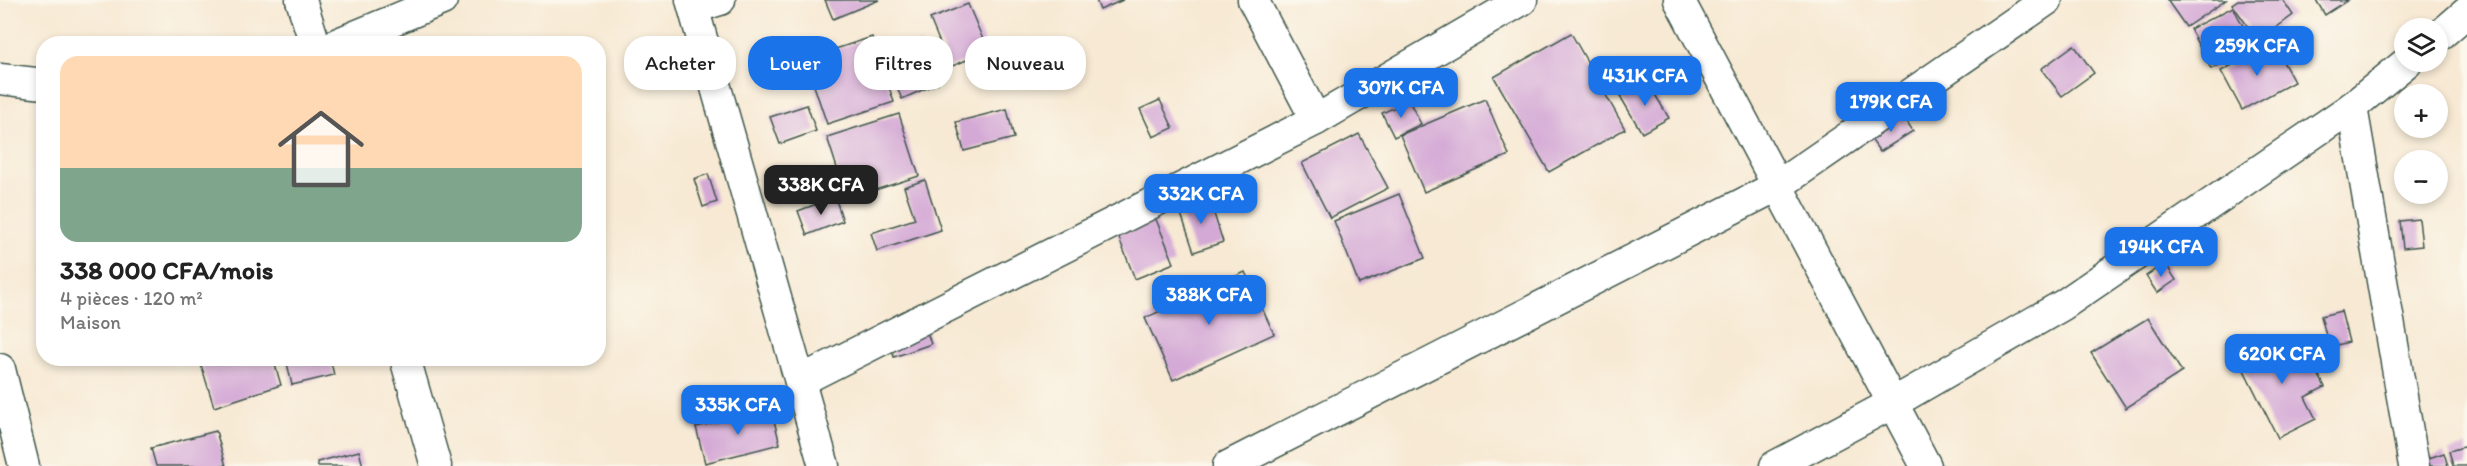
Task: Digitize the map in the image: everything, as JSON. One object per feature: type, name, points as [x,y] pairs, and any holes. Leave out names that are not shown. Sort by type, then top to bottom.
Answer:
[{"type":"street","points":[[301,0],[312,36]]},
{"type":"street","points":[[355,36],[442,0]]},
{"type":"street","points":[[1253,0],[1316,120]]},
{"type":"street","points":[[800,381],[1316,120],[1522,0]]},
{"type":"street","points":[[1679,0],[1926,466]]},
{"type":"street","points":[[1228,466],[1779,185],[2047,0]]},
{"type":"street","points":[[702,3],[824,466]]},
{"type":"street","points":[[2448,28],[2467,12]]},
{"type":"street","points":[[1775,466],[1893,403],[2063,305],[2352,107],[2395,72]]},
{"type":"street","points":[[0,79],[36,83]]},
{"type":"street","points":[[2352,107],[2414,466]]},
{"type":"street","points":[[407,366],[436,466]]},
{"type":"street","points":[[0,369],[24,466]]},
{"type":"building","points":[[825,0],[879,0],[833,19]]},
{"type":"building","points":[[1096,0],[1123,0],[1100,10]]},
{"type":"building","points":[[2167,0],[2226,0],[2186,27]]},
{"type":"building","points":[[2238,0],[2283,0],[2293,15],[2258,41],[2232,4]]},
{"type":"building","points":[[2316,0],[2348,0],[2325,15]]},
{"type":"building","points":[[968,4],[982,36],[965,36],[965,61],[953,66],[953,36],[937,36],[930,19]]},
{"type":"building","points":[[2233,7],[2254,47],[2211,69],[2190,29]]},
{"type":"building","points":[[1571,33],[1625,129],[1549,172],[1494,77]]},
{"type":"building","points":[[854,43],[854,90],[890,90],[894,102],[827,124],[815,90],[842,90],[842,47]]},
{"type":"building","points":[[2273,43],[2294,82],[2242,110],[2221,71]]},
{"type":"building","points":[[2074,45],[2094,73],[2062,96],[2041,69]]},
{"type":"building","points":[[1647,81],[1669,118],[1642,133],[1620,96]]},
{"type":"building","points":[[898,90],[922,90],[902,99]]},
{"type":"building","points":[[1485,99],[1509,155],[1424,192],[1400,135]]},
{"type":"building","points":[[1160,100],[1173,128],[1153,137],[1140,109]]},
{"type":"building","points":[[1409,101],[1421,124],[1394,137],[1382,113]]},
{"type":"building","points":[[807,105],[816,131],[780,144],[770,117]]},
{"type":"building","points":[[1007,109],[1014,138],[964,151],[956,122]]},
{"type":"building","points":[[899,114],[919,176],[847,199],[827,137]]},
{"type":"building","points":[[1902,114],[1913,131],[1880,152],[1868,135]]},
{"type":"building","points":[[1359,134],[1388,188],[1330,218],[1302,163]]},
{"type":"building","points":[[708,174],[717,202],[703,207],[694,179]]},
{"type":"building","points":[[925,180],[941,230],[877,251],[871,233],[915,219],[904,187]]},
{"type":"building","points":[[1399,194],[1425,258],[1359,284],[1334,221]]},
{"type":"building","points":[[835,197],[843,221],[807,235],[798,211]]},
{"type":"building","points":[[1209,198],[1223,242],[1194,252],[1179,208]]},
{"type":"building","points":[[1155,217],[1174,263],[1135,279],[1117,233]]},
{"type":"building","points":[[2419,219],[2422,246],[2403,248],[2400,221]]},
{"type":"building","points":[[2165,263],[2176,280],[2157,293],[2146,276]]},
{"type":"building","points":[[1245,272],[1274,334],[1173,380],[1145,318]]},
{"type":"building","points":[[2341,311],[2349,342],[2329,347],[2321,316]]},
{"type":"building","points":[[2148,318],[2182,372],[2126,408],[2091,353]]},
{"type":"building","points":[[925,326],[931,344],[894,357],[888,338]]},
{"type":"building","points":[[2265,337],[2277,361],[2304,347],[2325,387],[2305,397],[2316,419],[2278,438],[2235,352]]},
{"type":"building","points":[[201,366],[275,366],[281,385],[214,407]]},
{"type":"building","points":[[288,366],[332,366],[334,375],[292,385]]},
{"type":"building","points":[[771,409],[780,444],[705,463],[696,427]]},
{"type":"building","points":[[216,431],[226,466],[156,466],[151,448]]},
{"type":"building","points":[[2467,446],[2467,466],[2453,466],[2449,451]]},
{"type":"building","points":[[359,451],[363,466],[318,466],[317,462]]},
{"type":"building","points":[[2444,453],[2448,466],[2429,466],[2426,459]]}]
